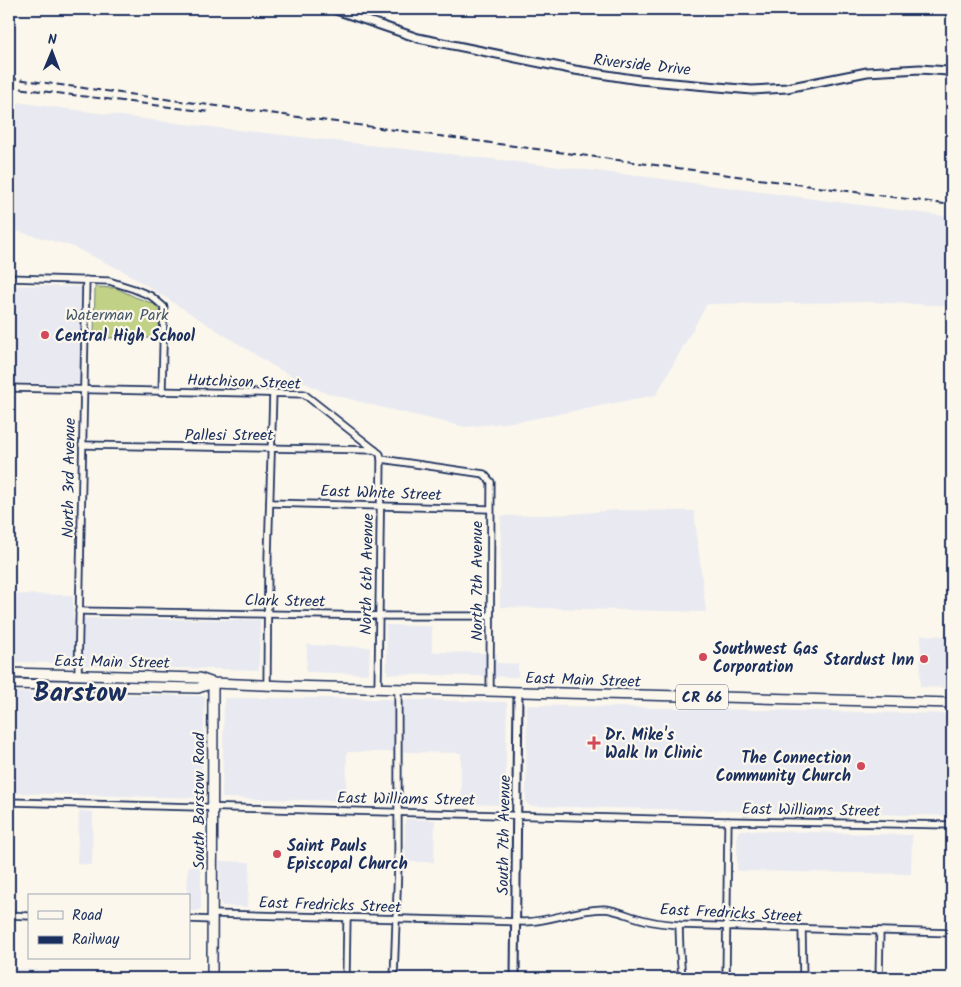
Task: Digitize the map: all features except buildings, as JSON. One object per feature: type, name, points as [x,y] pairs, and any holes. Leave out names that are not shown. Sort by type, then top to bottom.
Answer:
[{"type":"main road","name":"East Main Street","points":[[9,673],[199,678],[213,683],[267,686],[952,703]]},
{"type":"main road","name":"East Main Street","points":[[9,684],[198,688],[213,683]]},
{"type":"main road","name":"South Barstow Road","points":[[212,978],[213,683]]},
{"type":"street","name":"Riverside Drive","points":[[333,9],[418,38],[575,70],[639,80],[752,90],[787,88],[867,72],[888,70],[920,68],[948,71],[952,76]]},
{"type":"street","points":[[9,278],[109,281],[134,288],[151,296],[164,307],[162,392]]},
{"type":"street","name":"North 3rd Avenue","points":[[78,675],[86,280]]},
{"type":"street","name":"Hutchison Street","points":[[9,388],[304,394],[380,454],[381,459]]},
{"type":"street","points":[[267,686],[273,394]]},
{"type":"street","name":"Pallesi Street","points":[[82,445],[375,450]]},
{"type":"street","name":"North 7th Avenue","points":[[381,459],[484,474],[491,482],[490,692]]},
{"type":"street","name":"North 6th Avenue","points":[[378,689],[381,459]]},
{"type":"street","name":"East White Street","points":[[270,503],[490,509]]},
{"type":"street","name":"Clark Street","points":[[79,611],[489,616]]},
{"type":"street","points":[[394,978],[397,920],[398,689]]},
{"type":"street","name":"South 7th Avenue","points":[[515,978],[518,692]]},
{"type":"street","name":"East Williams Street","points":[[9,802],[952,825]]},
{"type":"street","points":[[726,978],[728,821]]},
{"type":"street","name":"East Fredricks Street","points":[[190,919],[212,917],[346,918],[516,922],[550,920],[576,912],[617,910],[639,919],[679,925],[952,933]]},
{"type":"street","points":[[9,915],[28,916]]},
{"type":"street","points":[[346,918],[346,978]]},
{"type":"street","points":[[679,925],[682,978]]},
{"type":"street","points":[[802,929],[802,978]]},
{"type":"street","points":[[880,931],[880,978]]},
{"type":"shaded area","points":[[9,101],[151,120],[648,177],[952,217],[952,306],[870,302],[707,304],[656,395],[522,421],[465,427],[323,392],[273,366],[125,272],[71,246],[9,229]]},
{"type":"shaded area","name":"Central High School","points":[[9,285],[82,287],[80,384],[9,383]]},
{"type":"shaded area","points":[[617,510],[694,511],[706,612],[500,607],[501,516],[571,514]]},
{"type":"shaded area","points":[[9,594],[73,595],[73,618],[260,620],[259,668],[258,670],[55,665],[54,663],[9,662]]},
{"type":"shaded area","points":[[386,625],[432,626],[432,652],[497,653],[497,663],[518,664],[518,677],[387,674]]},
{"type":"shaded area","points":[[921,635],[952,636],[952,688],[920,687]]},
{"type":"shaded area","points":[[307,645],[370,647],[369,670],[367,674],[306,672]]},
{"type":"shaded area","points":[[9,692],[203,696],[205,698],[201,796],[199,798],[9,793]]},
{"type":"shaded area","points":[[224,698],[332,698],[506,702],[505,805],[461,804],[461,753],[347,752],[346,801],[222,798]]},
{"type":"shaded area","points":[[527,705],[952,714],[952,816],[530,806],[526,803]]},
{"type":"shaded area","points":[[79,811],[93,812],[92,865],[77,864]]},
{"type":"shaded area","points":[[405,819],[435,820],[434,862],[405,862]]},
{"type":"shaded area","points":[[740,830],[912,835],[911,874],[737,871],[737,834]]},
{"type":"shaded area","points":[[220,861],[250,862],[248,907],[223,906],[220,903]]},
{"type":"shaded area","points":[[188,866],[201,866],[201,909],[190,911],[190,894],[187,894]]},
{"type":"shaded area","points":[[9,969],[156,973],[202,972],[202,978],[9,978]]},
{"type":"green space","name":"Waterman Park","points":[[95,287],[116,288],[154,304],[160,311],[158,338],[94,338]]},
{"type":"railway","points":[[9,78],[952,205]]},
{"type":"railway","points":[[9,87],[210,112]]},
{"type":"place","name":"Central High School","points":[[45,335]]},
{"type":"place","name":"Southwest Gas Corporation","points":[[703,657]]},
{"type":"place","name":"Stardust Inn","points":[[924,659]]},
{"type":"place","name":"Dr. Mike's Walk In Clinic","points":[[594,743]]},
{"type":"place","name":"The Connection Community Church","points":[[861,766]]},
{"type":"place","name":"Saint Pauls Episcopal Church","points":[[277,854]]},
{"type":"district","name":"Barstow","points":[[80,692]]}]
